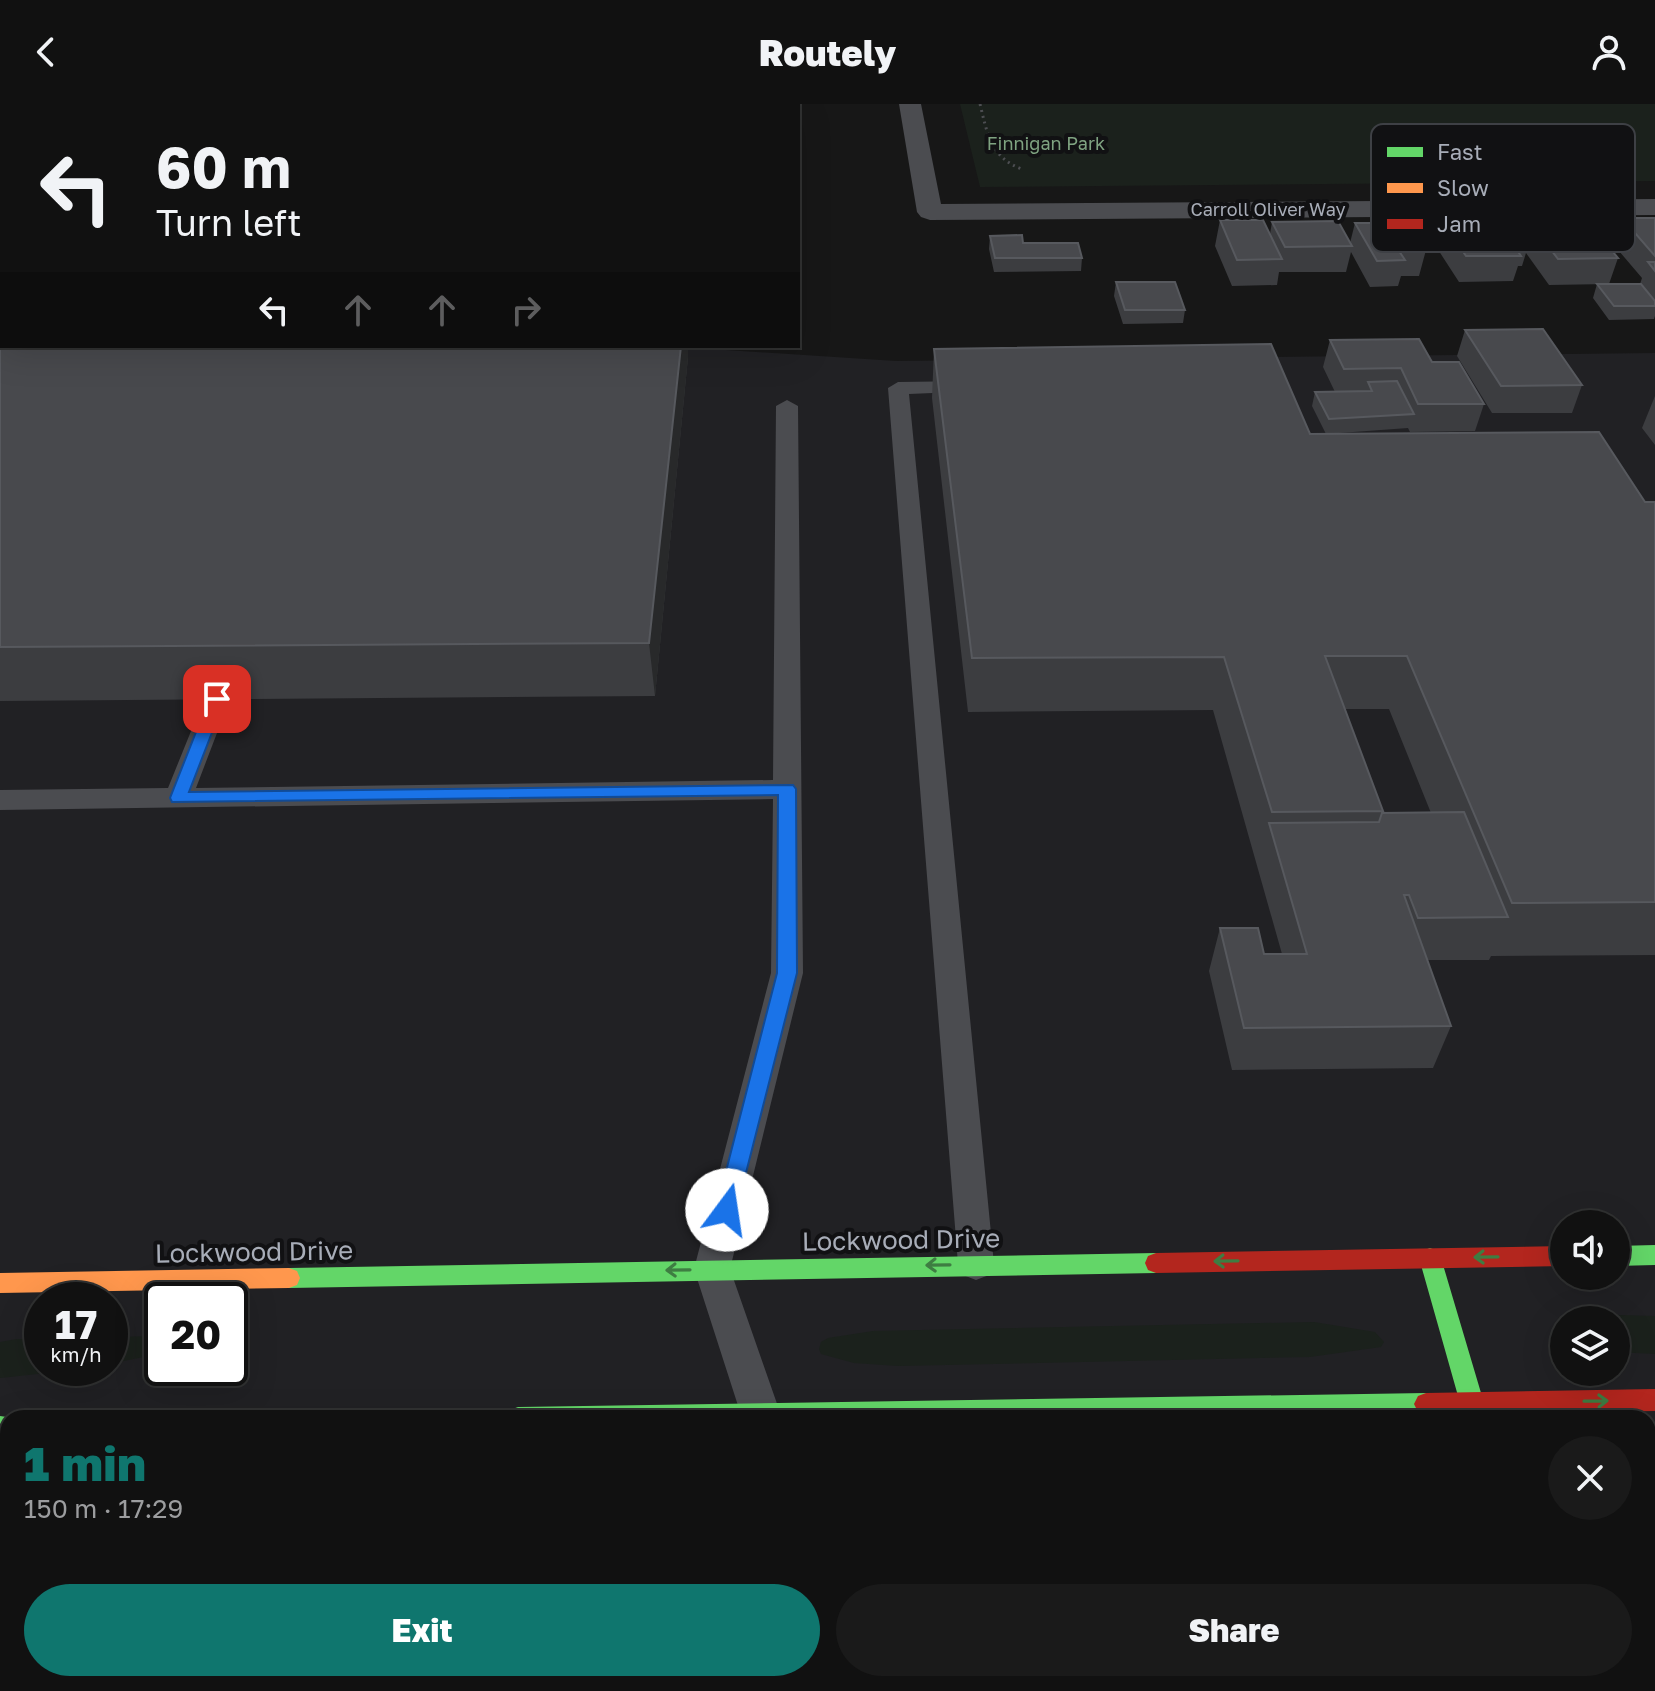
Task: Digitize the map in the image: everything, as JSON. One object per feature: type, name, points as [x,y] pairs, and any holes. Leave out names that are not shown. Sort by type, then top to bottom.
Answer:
[{"type":"main road","points":[[1630,1256],[1655,1255]]},
{"type":"main road","name":"Lockwood Drive","points":[[0,1283],[1550,1256]]},
{"type":"main road","points":[[1430,1258],[1475,1410]]},
{"type":"main road","points":[[1491,1410],[1655,1400]]},
{"type":"street","name":"Carroll Oliver Way","points":[[910,104],[930,212],[1371,209]]},
{"type":"street","name":"Carroll Oliver Way","points":[[1635,207],[1655,207]]},
{"type":"lane","points":[[976,1264],[898,388],[994,387]]},
{"type":"lane","points":[[760,1410],[712,1269],[787,973],[787,406]]},
{"type":"lane","points":[[178,798],[217,699]]},
{"type":"lane","points":[[0,800],[787,789]]},
{"type":"shaded area","points":[[695,348],[896,361],[1655,353],[1655,1410],[0,1410],[0,350]]},
{"type":"green space","name":"Finnigan Park","points":[[960,104],[1655,104],[1655,181],[1635,181],[1635,124],[1371,124],[1371,184],[980,187]]},
{"type":"green space","points":[[1630,1315],[1655,1316],[1655,1354],[1630,1353]]},
{"type":"green space","points":[[1314,1322],[1375,1332],[1384,1342],[1381,1347],[1310,1357],[898,1366],[854,1363],[821,1354],[819,1349],[821,1342],[828,1338],[873,1331]]},
{"type":"green space","points":[[144,1336],[144,1357],[128,1360],[128,1337]]},
{"type":"green space","points":[[24,1339],[24,1375],[0,1378],[0,1342]]},
{"type":"building","points":[[1635,218],[1655,218],[1655,256],[1635,233]]},
{"type":"building","points":[[1220,220],[1263,220],[1282,259],[1237,260]]},
{"type":"building","points":[[1338,221],[1352,246],[1285,247],[1272,222]]},
{"type":"building","points":[[1355,223],[1371,223],[1371,251]]},
{"type":"building","points":[[1022,235],[1023,243],[1078,243],[1082,258],[995,258],[990,236]]},
{"type":"building","points":[[1372,252],[1400,252],[1405,260],[1377,261]]},
{"type":"building","points":[[1463,252],[1518,252],[1521,256],[1466,256]]},
{"type":"building","points":[[1553,252],[1613,252],[1618,258],[1558,259]]},
{"type":"building","points":[[1116,282],[1175,282],[1185,310],[1125,310]]},
{"type":"building","points":[[1597,284],[1641,284],[1655,301],[1655,306],[1614,306]]},
{"type":"building","points":[[1543,329],[1582,385],[1501,386],[1465,330]]},
{"type":"building","points":[[1419,339],[1432,362],[1459,362],[1484,404],[1418,404],[1401,368],[1344,369],[1330,340]]},
{"type":"building","points":[[1271,344],[1310,434],[1599,432],[1645,502],[1655,502],[1655,902],[1512,903],[1407,656],[1325,656],[1383,811],[1272,812],[1224,657],[972,658],[934,349]]},
{"type":"building","points":[[0,348],[681,348],[649,643],[0,647]]},
{"type":"building","points":[[1397,381],[1414,414],[1329,419],[1315,392],[1372,391],[1368,382]]},
{"type":"building","points":[[1464,812],[1508,917],[1418,918],[1409,895],[1404,895],[1451,1026],[1244,1028],[1220,928],[1258,928],[1264,954],[1307,954],[1269,823],[1379,822],[1382,813]]},
{"type":"traffic: fast","points":[[1630,1256],[1655,1255]]},
{"type":"traffic: fast","points":[[1430,1258],[1472,1403]]},
{"type":"traffic: fast","points":[[289,1278],[1156,1263]]},
{"type":"traffic: fast","points":[[1037,1410],[1426,1404]]},
{"type":"traffic: slow","points":[[0,1283],[289,1278]]},
{"type":"traffic: jam","points":[[1156,1263],[1550,1256]]},
{"type":"traffic: jam","points":[[1426,1404],[1655,1400]]},
{"type":"route","points":[[217,699],[178,798],[787,789],[787,973],[727,1210]]}]
